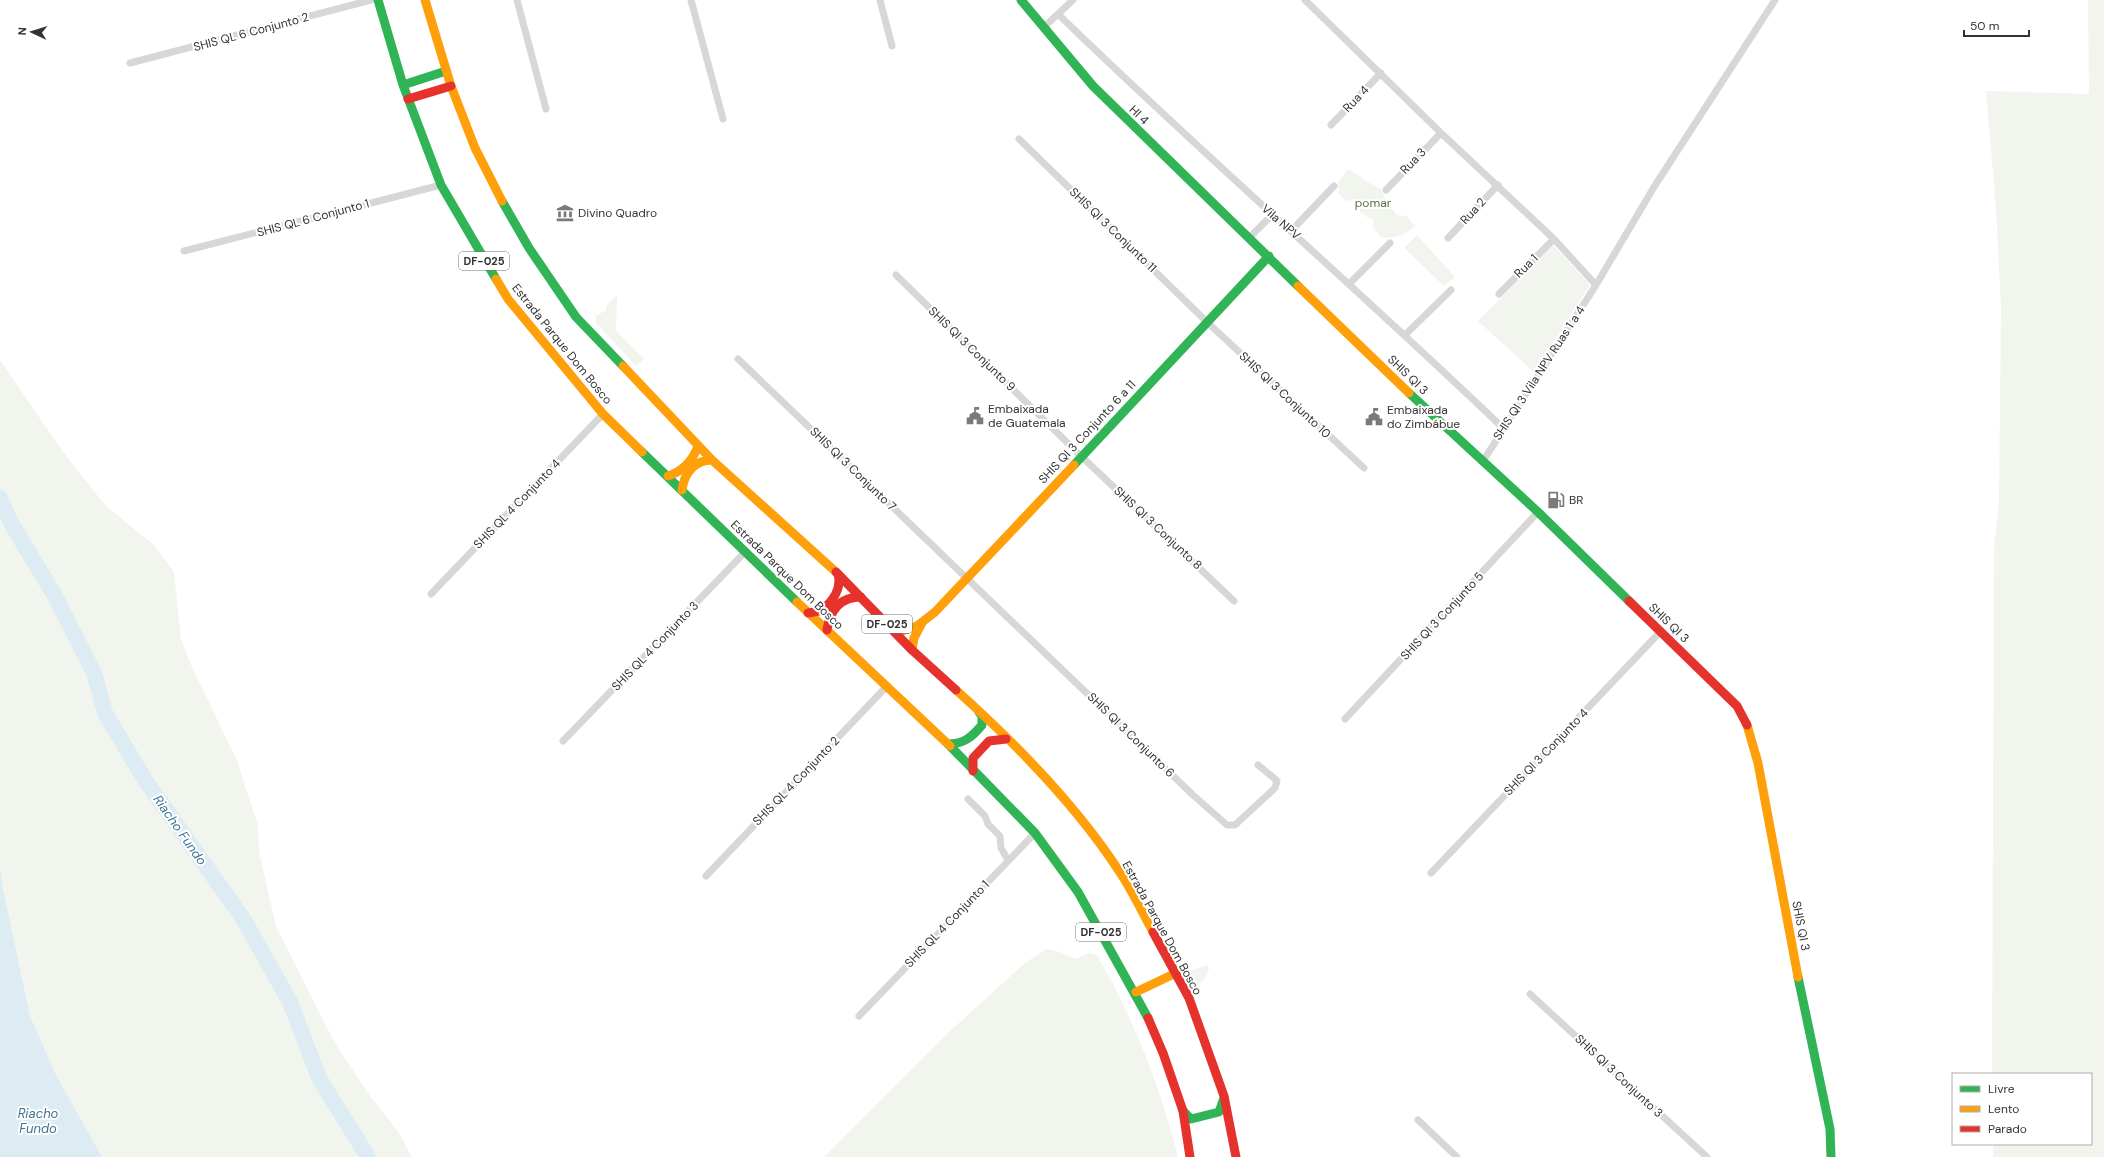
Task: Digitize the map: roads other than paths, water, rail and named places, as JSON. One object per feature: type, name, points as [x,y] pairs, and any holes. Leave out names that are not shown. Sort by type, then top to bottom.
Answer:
[{"type":"main road","name":"Estrada Parque Dom Bosco","points":[[378,0],[403,85],[441,184],[477,250],[508,299],[603,414],[746,551],[808,613],[948,744],[1034,833],[1078,892],[1136,992],[1163,1053],[1182,1111],[1190,1157]]},
{"type":"main road","name":"Estrada Parque Dom Bosco","points":[[425,0],[451,86],[469,134],[483,164],[510,216],[554,286],[576,317],[712,460],[838,574],[912,650],[978,710],[1069,804],[1114,865],[1189,998],[1224,1096],[1236,1157]]},
{"type":"main road","name":"HI 4","points":[[1021,0],[1093,86],[1250,238]]},
{"type":"main road","points":[[403,85],[446,71]]},
{"type":"main road","points":[[408,99],[451,86]]},
{"type":"main road","name":"SHIS QI 3","points":[[1250,238],[1402,386],[1538,512],[1737,706],[1754,747],[1812,1049],[1830,1129],[1831,1157]]},
{"type":"main road","name":"SHIS QI 3 Conjunto 6 a 11","points":[[896,633],[910,630],[922,623],[968,578],[1269,256]]},
{"type":"main road","points":[[668,476],[677,473],[696,452],[698,446]]},
{"type":"main road","points":[[682,490],[684,478],[698,462],[706,459],[712,460]]},
{"type":"main road","points":[[808,613],[820,611],[838,591],[840,582],[838,574]]},
{"type":"main road","points":[[827,630],[830,614],[847,598],[861,597]]},
{"type":"main road","name":"SHIS QI 3 Conjunto 6 a 11","points":[[912,650],[914,638],[922,623]]},
{"type":"main road","points":[[948,744],[965,743],[982,725],[982,716],[978,710]]},
{"type":"main road","points":[[973,771],[973,758],[989,740],[1006,739]]},
{"type":"main road","points":[[1136,992],[1176,973]]},
{"type":"main road","points":[[1182,1111],[1191,1119],[1219,1112],[1224,1096]]},
{"type":"street","name":"SHIS QL 6 Conjunto 2","points":[[130,63],[371,0]]},
{"type":"street","points":[[517,0],[546,109]]},
{"type":"street","points":[[690,0],[723,118]]},
{"type":"street","points":[[880,0],[892,46]]},
{"type":"street","points":[[1043,28],[1059,15],[1073,0]]},
{"type":"street","points":[[1305,0],[1441,133],[1554,239],[1596,285]]},
{"type":"street","name":"SHIS QI 3 Vila NPV Ruas 1 a 4","points":[[1483,461],[1596,285],[1654,187],[1775,0]]},
{"type":"street","name":"Vila NPV","points":[[1059,15],[1272,215],[1406,334],[1503,428]]},
{"type":"street","name":"Rua 4","points":[[1331,125],[1381,73]]},
{"type":"street","name":"Rua 3","points":[[1386,190],[1441,133]]},
{"type":"street","name":"SHIS QI 3 Conjunto 11","points":[[1019,138],[1207,322]]},
{"type":"street","name":"SHIS QL 6 Conjunto 1","points":[[184,251],[441,184]]},
{"type":"street","name":"Rua 2","points":[[1448,238],[1498,185]]},
{"type":"street","points":[[1291,231],[1334,186]]},
{"type":"street","points":[[1250,238],[1272,215]]},
{"type":"street","name":"Rua 1","points":[[1499,294],[1554,239]]},
{"type":"street","points":[[1350,283],[1390,243]]},
{"type":"street","name":"SHIS QI 3 Conjunto 9","points":[[896,275],[1081,456]]},
{"type":"street","points":[[1406,334],[1451,290]]},
{"type":"street","name":"SHIS QI 3 Conjunto 10","points":[[1207,322],[1364,468]]},
{"type":"street","name":"SHIS QI 3 Conjunto 7","points":[[738,359],[968,578]]},
{"type":"street","name":"SHIS QL 4 Conjunto 4","points":[[431,594],[603,414]]},
{"type":"street","name":"SHIS QI 3 Conjunto 8","points":[[1081,456],[1234,601]]},
{"type":"street","name":"SHIS QI 3 Conjunto 5","points":[[1345,719],[1538,512]]},
{"type":"street","name":"SHIS QL 4 Conjunto 3","points":[[563,741],[746,551]]},
{"type":"street","name":"SHIS QI 3 Conjunto 6","points":[[968,578],[1193,795],[1227,825],[1235,825],[1275,788],[1277,784],[1275,779],[1258,765]]},
{"type":"street","name":"SHIS QI 3 Conjunto 4","points":[[1431,873],[1661,631]]},
{"type":"street","name":"SHIS QL 4 Conjunto 2","points":[[706,876],[887,686]]},
{"type":"street","points":[[968,799],[986,816],[988,824],[1000,836],[1001,848],[1008,860]]},
{"type":"street","name":"SHIS QL 4 Conjunto 1","points":[[859,1016],[1034,833]]},
{"type":"street","name":"SHIS QI 3 Conjunto 3","points":[[1530,994],[1707,1157]]},
{"type":"street","points":[[1418,1120],[1457,1157]]},
{"type":"water","name":"Riacho Fundo","points":[[0,866],[3,888],[30,1016],[56,1075],[102,1157],[0,1157]]},
{"type":"waterway","name":"Riacho Fundo","points":[[0,498],[11,523],[55,596],[94,673],[105,713],[145,780],[244,920],[290,1002],[319,1078],[368,1157]]},
{"type":"place","name":"Divino Quadro","points":[[565,213]]},
{"type":"place","name":"Embaixada de Guatemala","points":[[975,416]]},
{"type":"place","name":"Embaixada do Zimbábue","points":[[1374,417]]},
{"type":"place","name":"BR","points":[[1556,500]]},
{"type":"park label","name":"pomar","points":[[1373,203]]}]
